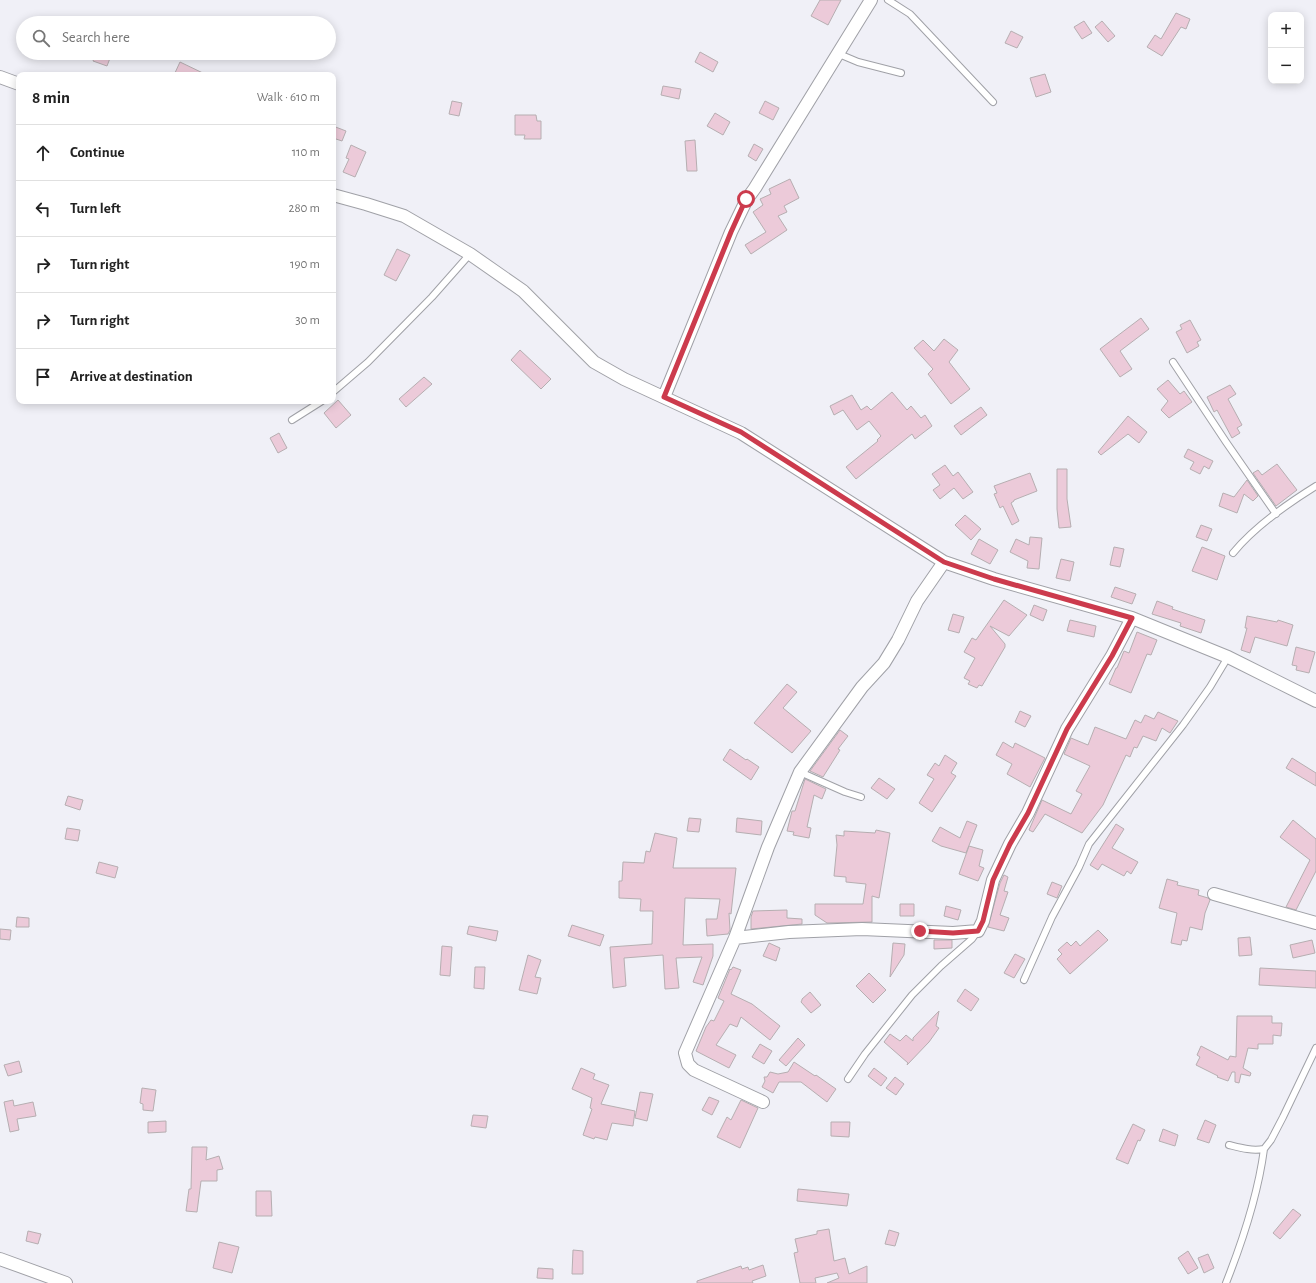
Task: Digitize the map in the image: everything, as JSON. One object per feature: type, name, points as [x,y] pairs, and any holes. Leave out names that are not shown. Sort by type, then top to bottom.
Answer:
[{"type":"street","points":[[664,397],[731,232],[746,199],[755,188],[871,0]]},
{"type":"street","points":[[0,77],[16,83]]},
{"type":"street","points":[[336,196],[404,216],[470,254],[523,291],[594,362],[624,379],[741,432],[944,562],[994,579],[1132,618],[1228,657],[1316,701]]},
{"type":"street","points":[[763,1102],[694,1070],[688,1064],[685,1053],[735,938],[768,848],[800,772],[862,687],[884,663],[898,640],[917,601],[944,562]]},
{"type":"street","points":[[735,938],[789,932],[862,929],[953,933],[978,931],[983,921],[993,880],[1010,844],[1028,813],[1067,729],[1112,656],[1132,618]]},
{"type":"street","points":[[1214,894],[1316,923]]},
{"type":"street","points":[[0,1259],[66,1283]]},
{"type":"lane","points":[[888,0],[910,14],[993,102]]},
{"type":"lane","points":[[838,54],[858,62],[901,73]]},
{"type":"lane","points":[[336,389],[373,357],[432,297],[470,254]]},
{"type":"lane","points":[[1173,362],[1276,514]]},
{"type":"lane","points":[[292,420],[317,404]]},
{"type":"lane","points":[[1233,552],[1276,514],[1316,486]]},
{"type":"lane","points":[[1024,980],[1052,916],[1079,867],[1089,844],[1183,725],[1210,687],[1228,657]]},
{"type":"lane","points":[[800,772],[845,792],[861,797]]},
{"type":"lane","points":[[848,1079],[865,1054],[912,995],[941,966],[972,939],[978,931]]},
{"type":"lane","points":[[1226,1283],[1236,1257],[1261,1174],[1264,1149],[1283,1117],[1316,1048]]},
{"type":"lane","points":[[1229,1145],[1245,1150],[1256,1151],[1264,1149]]},
{"type":"building","points":[[820,0],[841,0],[828,25],[811,16]]},
{"type":"building","points":[[1176,13],[1190,19],[1186,29],[1181,27],[1162,56],[1147,47],[1155,35],[1161,39]]},
{"type":"building","points":[[1084,21],[1092,33],[1082,39],[1074,27]]},
{"type":"building","points":[[1102,21],[1115,36],[1108,42],[1095,27]]},
{"type":"building","points":[[1011,31],[1023,37],[1017,48],[1005,43]]},
{"type":"building","points":[[700,52],[718,62],[713,72],[695,62]]},
{"type":"building","points":[[93,60],[109,60],[107,66]]},
{"type":"building","points":[[180,62],[201,72],[175,72]]},
{"type":"building","points":[[1045,74],[1051,92],[1036,97],[1030,78]]},
{"type":"building","points":[[663,86],[681,89],[679,99],[661,95]]},
{"type":"building","points":[[452,101],[462,103],[459,116],[449,114]]},
{"type":"building","points":[[765,101],[779,108],[773,120],[759,113]]},
{"type":"building","points":[[715,113],[730,122],[723,135],[707,126]]},
{"type":"building","points":[[515,115],[536,115],[537,121],[541,121],[541,139],[524,139],[525,135],[515,135]]},
{"type":"building","points":[[336,127],[346,131],[342,141],[336,139]]},
{"type":"building","points":[[695,140],[697,171],[687,171],[685,141]]},
{"type":"building","points":[[754,144],[763,149],[756,161],[748,156]]},
{"type":"building","points":[[351,145],[366,152],[355,177],[343,172],[349,159],[346,158]]},
{"type":"building","points":[[790,179],[799,198],[784,206],[787,212],[778,216],[787,230],[751,254],[745,245],[766,232],[753,212],[763,205],[760,199],[771,194],[769,189]]},
{"type":"building","points":[[397,249],[410,255],[396,281],[384,275]]},
{"type":"building","points":[[1141,318],[1149,329],[1120,351],[1132,369],[1120,377],[1100,349]]},
{"type":"building","points":[[1190,320],[1201,340],[1197,342],[1199,346],[1187,353],[1176,332],[1182,329],[1180,325]]},
{"type":"building","points":[[944,339],[958,350],[949,362],[970,389],[951,404],[928,374],[933,369],[914,348],[923,340],[934,351]]},
{"type":"building","points":[[520,350],[551,379],[541,389],[511,360]]},
{"type":"building","points":[[424,377],[432,384],[406,407],[399,399]]},
{"type":"building","points":[[1168,380],[1180,394],[1184,391],[1192,402],[1169,418],[1161,410],[1168,401],[1157,389]]},
{"type":"building","points":[[1230,385],[1236,394],[1228,399],[1242,425],[1237,428],[1240,433],[1232,438],[1217,410],[1214,412],[1207,397]]},
{"type":"building","points":[[892,392],[907,410],[911,406],[921,418],[925,415],[932,426],[915,439],[912,434],[856,479],[846,467],[878,441],[877,440],[881,436],[869,421],[857,430],[843,410],[834,415],[830,406],[852,395],[861,410],[867,406],[871,410]]},
{"type":"building","points":[[338,400],[351,415],[336,428],[324,413],[334,404],[336,404]]},
{"type":"building","points":[[981,407],[987,415],[961,435],[954,426]]},
{"type":"building","points":[[1128,416],[1147,432],[1139,443],[1128,434],[1101,455],[1098,452]]},
{"type":"building","points":[[279,433],[287,448],[278,453],[270,438]]},
{"type":"building","points":[[1188,449],[1213,461],[1209,469],[1204,466],[1200,474],[1190,469],[1194,462],[1184,457]]},
{"type":"building","points":[[1277,464],[1297,490],[1276,506],[1253,473],[1258,470],[1262,475]]},
{"type":"building","points":[[945,465],[953,476],[958,472],[973,492],[963,499],[954,488],[940,499],[933,490],[940,485],[932,474]]},
{"type":"building","points":[[1057,469],[1067,469],[1067,499],[1071,527],[1059,528],[1057,509]]},
{"type":"building","points":[[1030,473],[1037,491],[1014,500],[1011,503],[1019,521],[1012,525],[1003,506],[1000,508],[994,494],[997,493],[994,486]]},
{"type":"building","points":[[1247,480],[1258,496],[1253,501],[1244,494],[1237,513],[1219,506],[1223,493],[1234,497]]},
{"type":"building","points":[[965,515],[981,529],[971,540],[955,525]]},
{"type":"building","points":[[1201,525],[1212,529],[1207,541],[1196,537]]},
{"type":"building","points":[[1030,537],[1042,538],[1039,569],[1027,568],[1028,561],[1010,552],[1016,539],[1029,545]]},
{"type":"building","points":[[979,539],[998,550],[990,564],[971,554]]},
{"type":"building","points":[[1114,547],[1124,549],[1120,567],[1110,565]]},
{"type":"building","points":[[1202,547],[1225,556],[1217,580],[1192,571]]},
{"type":"building","points":[[1061,559],[1074,562],[1070,581],[1056,578]]},
{"type":"building","points":[[1115,587],[1136,594],[1132,604],[1111,597]]},
{"type":"building","points":[[1004,600],[1027,615],[1009,636],[990,626],[1005,644],[1005,647],[982,686],[979,685],[977,688],[968,684],[970,681],[964,678],[975,658],[964,652],[972,638],[976,640]]},
{"type":"building","points":[[1157,601],[1173,607],[1172,609],[1205,620],[1201,633],[1180,626],[1181,623],[1152,614]]},
{"type":"building","points":[[1034,605],[1047,610],[1043,621],[1030,615]]},
{"type":"building","points":[[953,614],[964,617],[959,633],[948,630]]},
{"type":"building","points":[[1247,616],[1277,622],[1278,620],[1293,625],[1287,646],[1255,637],[1250,653],[1241,650],[1247,628],[1245,628]]},
{"type":"building","points":[[1070,620],[1096,626],[1094,637],[1067,631]]},
{"type":"building","points":[[1137,632],[1157,640],[1151,655],[1147,654],[1131,693],[1109,684],[1124,651],[1129,653]]},
{"type":"building","points":[[1296,647],[1315,652],[1309,673],[1296,670],[1297,666],[1292,665]]},
{"type":"building","points":[[787,684],[797,692],[783,708],[811,731],[792,753],[754,723]]},
{"type":"building","points":[[1020,711],[1031,716],[1025,727],[1015,722]]},
{"type":"building","points":[[1158,712],[1178,721],[1170,733],[1162,728],[1156,741],[1143,736],[1137,748],[1134,747],[1130,757],[1126,755],[1103,805],[1082,833],[1045,814],[1033,832],[1029,830],[1042,800],[1071,814],[1082,794],[1076,791],[1090,766],[1064,754],[1071,738],[1088,745],[1095,727],[1126,739],[1135,720],[1141,723],[1145,715],[1154,719]]},
{"type":"building","points":[[840,730],[848,736],[838,749],[840,750],[823,777],[810,771]]},
{"type":"building","points":[[1003,742],[1013,748],[1015,743],[1045,758],[1030,787],[1007,774],[1012,764],[996,755]]},
{"type":"building","points":[[730,749],[759,767],[751,780],[723,760]]},
{"type":"building","points":[[945,755],[957,763],[951,773],[956,776],[932,812],[919,803],[934,779],[927,775],[935,763],[939,766]]},
{"type":"building","points":[[1292,758],[1316,773],[1316,786],[1286,768]]},
{"type":"building","points":[[879,778],[895,789],[887,799],[871,788]]},
{"type":"building","points":[[805,779],[826,789],[822,799],[814,795],[807,827],[811,828],[809,838],[793,835],[794,832],[787,831],[792,811],[795,811]]},
{"type":"building","points":[[68,796],[83,800],[80,810],[65,805]]},
{"type":"building","points":[[689,818],[701,819],[699,832],[687,831]]},
{"type":"building","points":[[737,818],[762,821],[761,835],[736,832]]},
{"type":"building","points":[[1293,820],[1316,839],[1316,871],[1296,910],[1286,907],[1310,860],[1280,837]]},
{"type":"building","points":[[967,821],[977,825],[966,853],[941,846],[932,841],[940,827],[960,838]]},
{"type":"building","points":[[1116,824],[1124,829],[1112,848],[1138,862],[1131,874],[1127,871],[1124,876],[1102,864],[1098,870],[1090,865]]},
{"type":"building","points":[[67,828],[80,830],[78,841],[65,839]]},
{"type":"building","points":[[876,830],[890,833],[879,898],[872,896],[872,922],[827,923],[815,915],[815,904],[863,904],[866,884],[846,882],[846,877],[834,876],[837,845],[836,835],[844,836],[844,831],[875,833]]},
{"type":"building","points":[[655,833],[677,838],[673,868],[736,868],[731,914],[729,913],[730,930],[728,934],[707,936],[706,919],[717,919],[720,899],[685,898],[683,945],[713,944],[713,956],[703,985],[693,982],[702,957],[676,958],[679,988],[665,989],[663,955],[624,958],[626,986],[613,988],[610,947],[652,944],[653,911],[640,911],[641,899],[619,898],[619,881],[622,881],[623,862],[644,863],[646,851],[650,852]]},
{"type":"building","points":[[969,846],[983,850],[979,866],[984,868],[978,881],[959,874]]},
{"type":"building","points":[[99,862],[118,867],[115,878],[96,873]]},
{"type":"building","points":[[1004,875],[1008,877],[1004,891],[1008,892],[1000,915],[1009,918],[1004,931],[988,927],[1000,883]]},
{"type":"building","points":[[1167,879],[1178,882],[1177,885],[1199,890],[1198,895],[1210,900],[1205,913],[1202,930],[1190,927],[1187,941],[1182,940],[1181,945],[1171,943],[1177,913],[1159,908]]},
{"type":"building","points":[[1052,882],[1062,886],[1057,898],[1047,894]]},
{"type":"building","points":[[900,904],[914,904],[914,916],[900,916]]},
{"type":"building","points":[[946,906],[961,910],[958,920],[944,916]]},
{"type":"building","points":[[787,910],[787,918],[802,919],[802,924],[751,929],[751,917],[753,911]]},
{"type":"building","points":[[17,917],[29,918],[29,927],[16,927]]},
{"type":"building","points":[[572,925],[604,935],[600,946],[568,936]]},
{"type":"building","points":[[469,926],[498,931],[496,941],[467,934]]},
{"type":"building","points":[[0,929],[11,930],[10,940],[0,939]]},
{"type":"building","points":[[1098,930],[1108,940],[1070,974],[1057,959],[1062,954],[1058,950],[1067,942],[1071,946],[1076,941],[1080,946]]},
{"type":"building","points":[[1250,937],[1252,955],[1239,956],[1238,938]]},
{"type":"building","points":[[934,940],[952,940],[952,948],[934,949]]},
{"type":"building","points":[[1312,940],[1315,953],[1293,958],[1290,945]]},
{"type":"building","points":[[769,943],[780,948],[776,961],[763,956]]},
{"type":"building","points":[[893,943],[905,944],[904,955],[890,977]]},
{"type":"building","points":[[442,946],[452,947],[450,976],[440,975]]},
{"type":"building","points":[[1015,954],[1025,959],[1014,978],[1004,973]]},
{"type":"building","points":[[528,955],[541,960],[535,977],[541,978],[537,994],[519,990]]},
{"type":"building","points":[[475,967],[485,967],[484,989],[474,988]]},
{"type":"building","points":[[733,967],[741,970],[731,994],[752,1004],[780,1026],[770,1040],[741,1017],[737,1027],[730,1024],[716,1045],[736,1055],[729,1068],[696,1051],[706,1027],[711,1020],[714,1021],[724,1001],[718,998],[730,969],[731,970]]},
{"type":"building","points":[[1260,968],[1316,971],[1316,988],[1259,985]]},
{"type":"building","points":[[869,973],[886,990],[873,1003],[856,986]]},
{"type":"building","points":[[965,989],[979,999],[971,1011],[957,1001]]},
{"type":"building","points":[[810,992],[821,1005],[811,1013],[801,1002],[802,999]]},
{"type":"building","points":[[939,1011],[936,1026],[939,1028],[929,1042],[907,1065],[908,1063],[884,1042],[890,1034],[900,1041],[906,1035],[913,1041],[913,1038]]},
{"type":"building","points":[[1237,1016],[1272,1016],[1272,1023],[1282,1023],[1281,1036],[1273,1035],[1273,1044],[1258,1044],[1258,1049],[1248,1048],[1243,1068],[1251,1073],[1250,1076],[1241,1074],[1239,1083],[1235,1082],[1235,1072],[1232,1072],[1228,1081],[1217,1077],[1218,1076],[1196,1065],[1200,1057],[1197,1055],[1201,1046],[1228,1060],[1230,1056],[1236,1057]]},
{"type":"building","points":[[798,1038],[805,1045],[786,1066],[779,1060]]},
{"type":"building","points":[[760,1044],[772,1051],[764,1064],[752,1057]]},
{"type":"building","points":[[19,1061],[22,1072],[8,1076],[4,1065]]},
{"type":"building","points":[[794,1062],[836,1089],[827,1102],[801,1082],[779,1082],[773,1093],[762,1087],[765,1081],[764,1077],[767,1077],[770,1072],[778,1074],[788,1072]]},
{"type":"building","points":[[581,1068],[595,1074],[593,1079],[609,1085],[601,1104],[635,1111],[633,1126],[612,1123],[607,1140],[595,1137],[594,1139],[583,1135],[592,1109],[590,1108],[592,1098],[572,1089]]},
{"type":"building","points":[[874,1068],[887,1078],[881,1086],[868,1076]]},
{"type":"building","points":[[895,1077],[904,1084],[896,1095],[886,1088]]},
{"type":"building","points":[[142,1088],[156,1090],[153,1111],[143,1110],[143,1104],[140,1103]]},
{"type":"building","points":[[640,1092],[653,1094],[647,1121],[635,1118]]},
{"type":"building","points":[[709,1097],[719,1101],[712,1115],[702,1110]]},
{"type":"building","points":[[13,1100],[14,1106],[33,1102],[36,1116],[17,1119],[19,1130],[10,1132],[4,1102]]},
{"type":"building","points":[[741,1100],[758,1108],[740,1148],[717,1137],[727,1117],[731,1120]]},
{"type":"building","points":[[473,1115],[488,1116],[486,1128],[471,1126]]},
{"type":"building","points":[[1205,1120],[1216,1125],[1209,1143],[1197,1139]]},
{"type":"building","points":[[166,1121],[166,1132],[148,1133],[148,1122]]},
{"type":"building","points":[[831,1122],[850,1122],[849,1137],[831,1136]]},
{"type":"building","points":[[1133,1124],[1145,1130],[1140,1141],[1138,1140],[1128,1164],[1116,1159]]},
{"type":"building","points":[[1163,1129],[1178,1135],[1175,1146],[1159,1141]]},
{"type":"building","points":[[192,1147],[207,1147],[206,1160],[219,1156],[223,1169],[217,1170],[217,1181],[201,1181],[197,1212],[186,1211],[189,1189],[191,1189]]},
{"type":"building","points":[[798,1189],[849,1194],[847,1206],[797,1201]]},
{"type":"building","points":[[256,1191],[271,1191],[272,1216],[256,1216]]},
{"type":"building","points":[[1293,1209],[1301,1215],[1280,1239],[1273,1233]]},
{"type":"building","points":[[829,1229],[834,1261],[845,1258],[849,1274],[867,1266],[867,1283],[827,1283],[839,1278],[837,1273],[815,1278],[816,1283],[800,1283],[794,1253],[798,1252],[795,1239],[817,1234],[817,1231]]},
{"type":"building","points":[[889,1230],[899,1233],[895,1246],[885,1244]]},
{"type":"building","points":[[28,1231],[41,1234],[38,1244],[26,1241]]},
{"type":"building","points":[[219,1242],[239,1247],[232,1273],[213,1268]]},
{"type":"building","points":[[573,1250],[583,1251],[583,1274],[572,1274]]},
{"type":"building","points":[[1188,1251],[1198,1268],[1188,1274],[1178,1258]]},
{"type":"building","points":[[1208,1254],[1214,1268],[1204,1273],[1198,1258]]},
{"type":"building","points":[[763,1265],[766,1276],[752,1281],[753,1283],[697,1283],[697,1281],[741,1266],[742,1269],[748,1267],[749,1270]]},
{"type":"building","points":[[538,1268],[553,1269],[553,1279],[537,1278]]},
{"type":"route","points":[[746,199],[731,232],[664,397],[741,432],[944,562],[994,579],[1132,618],[1112,656],[1067,729],[1028,813],[1010,844],[993,880],[983,921],[978,931],[953,933],[920,931]]}]
